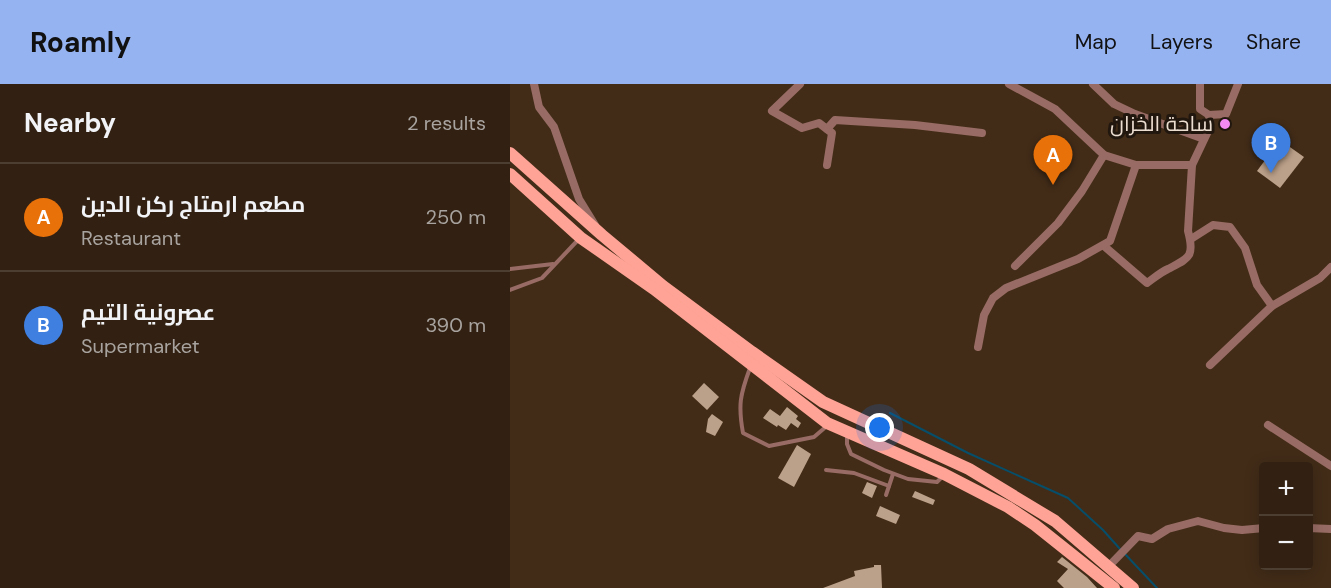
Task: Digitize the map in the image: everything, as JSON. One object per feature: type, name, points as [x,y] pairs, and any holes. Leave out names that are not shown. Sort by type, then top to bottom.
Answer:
[{"type":"main road","points":[[510,153],[602,235],[716,326],[823,402],[969,469],[1055,521],[1133,588]]},
{"type":"main road","points":[[510,174],[581,238],[654,289],[830,424],[988,496],[1035,525],[1114,588]]},
{"type":"street","points":[[534,84],[539,107],[554,127],[579,199],[602,235]]},
{"type":"street","points":[[800,84],[772,111],[802,128],[819,123],[832,133],[827,165]]},
{"type":"street","points":[[1009,84],[1055,109],[1104,155],[1136,165],[1192,165]]},
{"type":"street","points":[[1093,84],[1114,104],[1204,139]]},
{"type":"street","points":[[1200,84],[1200,109],[1209,115],[1226,114],[1238,84]]},
{"type":"street","points":[[1104,246],[1148,283],[1167,269],[1184,262],[1190,254],[1191,239],[1188,231],[1192,165],[1210,127],[1209,115]]},
{"type":"street","points":[[827,129],[835,120],[915,125],[982,134]]},
{"type":"street","points":[[1015,266],[1058,223],[1082,191],[1104,155]]},
{"type":"street","points":[[978,347],[984,315],[993,298],[1006,288],[1104,246],[1110,241],[1136,165]]},
{"type":"street","points":[[1191,239],[1213,225],[1230,227],[1245,248],[1257,285],[1272,306]]},
{"type":"street","points":[[1210,365],[1272,306],[1320,278],[1331,267]]},
{"type":"street","points":[[1268,425],[1331,466]]},
{"type":"street","points":[[1108,567],[1138,536],[1152,539],[1168,530],[1198,520],[1224,528],[1242,530],[1259,528]]},
{"type":"street","points":[[1313,528],[1331,529]]},
{"type":"lane","points":[[510,290],[542,278],[581,238]]},
{"type":"lane","points":[[510,268],[554,264]]},
{"type":"lane","points":[[752,364],[742,390],[739,408],[743,433],[769,446],[814,436],[830,424]]},
{"type":"lane","points":[[847,433],[847,444],[851,454],[893,474],[908,479],[937,482],[944,474]]},
{"type":"lane","points":[[826,470],[854,473],[889,486]]},
{"type":"lane","points":[[886,495],[893,474]]},
{"type":"building","points":[[1280,140],[1304,157],[1280,188],[1257,171]]},
{"type":"building","points":[[704,383],[719,397],[707,410],[692,396]]},
{"type":"building","points":[[787,407],[798,416],[796,419],[801,423],[798,428],[791,423],[786,430],[763,418],[770,409],[780,416]]},
{"type":"building","points":[[712,414],[723,422],[715,436],[706,432],[708,419]]},
{"type":"building","points":[[797,445],[811,454],[794,487],[778,478]]},
{"type":"building","points":[[867,482],[877,486],[872,498],[862,493]]},
{"type":"building","points":[[915,491],[935,500],[933,505],[912,497]]},
{"type":"building","points":[[880,506],[900,515],[896,524],[876,516]]},
{"type":"building","points":[[1062,557],[1097,588],[1064,588],[1057,581],[1068,569],[1057,562]]},
{"type":"building","points":[[874,565],[881,565],[882,588],[823,588],[855,576],[854,571],[874,567]]},
{"type":"waterway","points":[[890,413],[968,453],[1068,498],[1120,549]]},
{"type":"waterway","points":[[1124,553],[1157,588]]},
{"type":"place","name":"ساحة الخزان","points":[[1225,124]]},
{"type":"place","name":"عصرونية التيم","points":[[1271,173]]},
{"type":"place","name":"مطعم ارمتاج ركن الدين","points":[[1053,185]]}]
